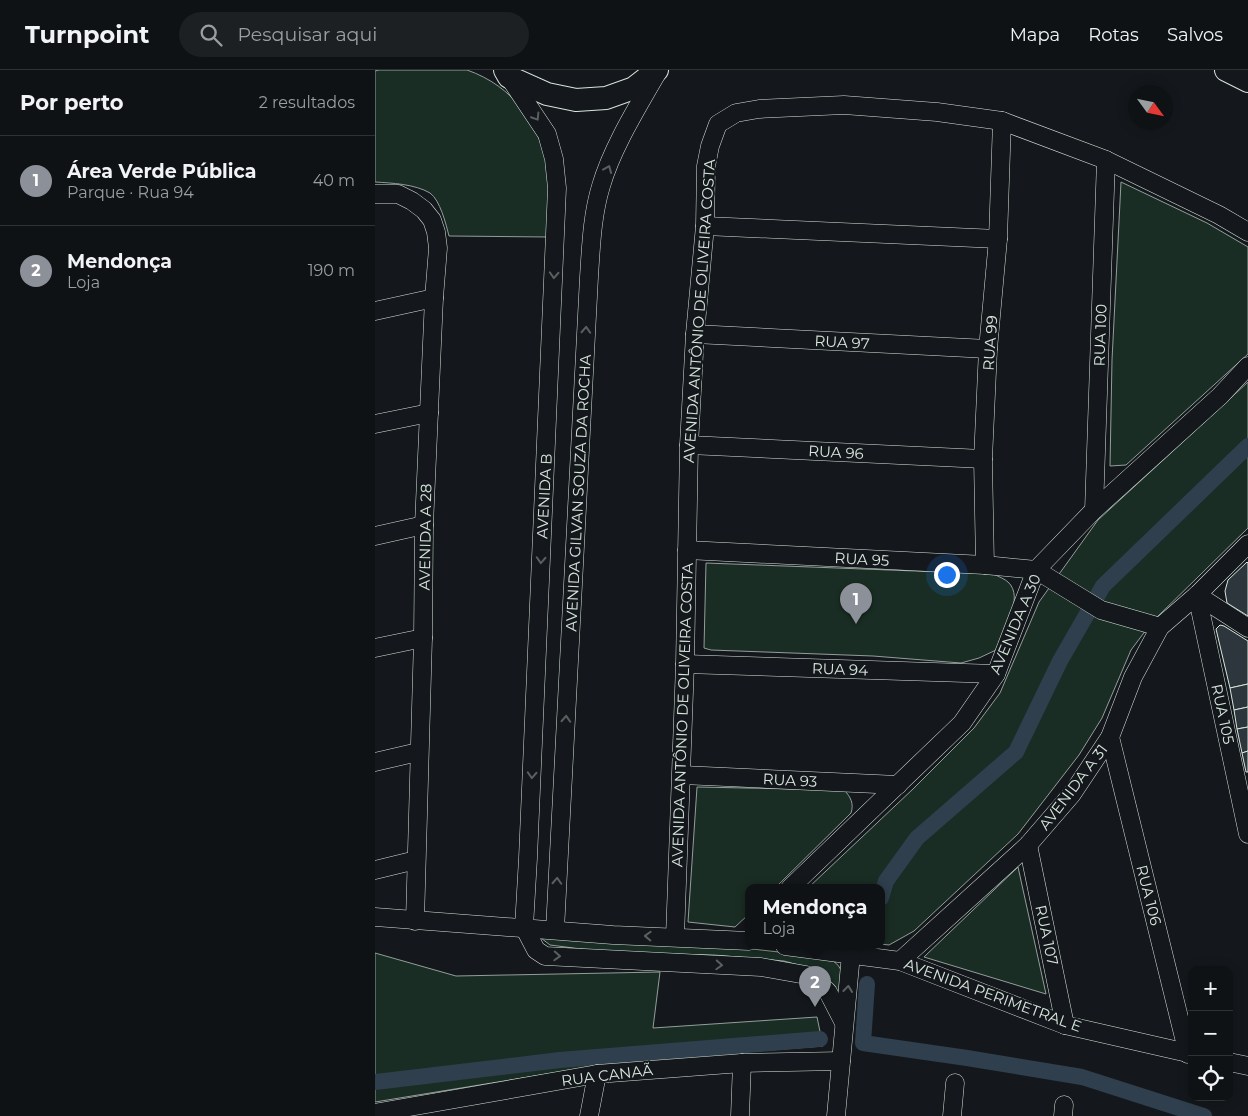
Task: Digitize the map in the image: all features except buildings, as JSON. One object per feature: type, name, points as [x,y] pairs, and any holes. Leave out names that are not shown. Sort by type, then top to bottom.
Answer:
[{"type":"main road","points":[[501,72],[547,94],[576,100],[606,98],[634,88],[658,70]]},
{"type":"main road","points":[[1226,70],[1248,81]]},
{"type":"street","name":"AVENIDA GILVAN SOUZA DA ROCHA","points":[[555,930],[593,224],[601,184],[613,156],[658,70]]},
{"type":"street","name":"AVENIDA B","points":[[501,72],[547,134],[557,188],[524,927]]},
{"type":"street","name":"AVENIDA ANTÔNIO DE OLIVEIRA COSTA","points":[[675,937],[682,775],[689,446],[695,334],[705,226],[706,166],[710,146],[718,124],[736,113],[759,109],[844,105],[937,112],[1002,121],[1106,160],[1219,214],[1248,232]]},
{"type":"street","name":"RUA 99","points":[[985,566],[983,459],[998,239],[1002,121]]},
{"type":"street","name":"RUA 100","points":[[1094,510],[1106,160]]},
{"type":"street","name":"AVENIDA A 28","points":[[375,194],[398,194],[413,201],[424,210],[432,220],[438,248],[424,526],[423,638],[415,921]]},
{"type":"street","points":[[705,226],[998,239]]},
{"type":"street","points":[[375,312],[434,298]]},
{"type":"street","name":"RUA 97","points":[[695,334],[989,349]]},
{"type":"street","name":"AVENIDA A 30","points":[[794,884],[962,723],[996,674],[1036,570],[1094,510],[1220,396],[1248,366]]},
{"type":"street","points":[[375,424],[429,413]]},
{"type":"street","name":"RUA 96","points":[[689,446],[983,459]]},
{"type":"street","points":[[375,536],[424,526]]},
{"type":"street","name":"AVENIDA A 31","points":[[900,960],[1028,845],[1071,794],[1110,737],[1133,677],[1160,627],[1197,595],[1248,544]]},
{"type":"street","name":"RUA 95","points":[[687,550],[1036,570]]},
{"type":"street","points":[[1036,570],[1101,610],[1160,627]]},
{"type":"street","points":[[1197,595],[1248,628]]},
{"type":"street","name":"RUA 105","points":[[1197,595],[1248,834]]},
{"type":"street","points":[[375,648],[423,638]]},
{"type":"street","name":"RUA 94","points":[[685,664],[996,674]]},
{"type":"street","name":"RUA 106","points":[[1110,737],[1188,1046]]},
{"type":"street","points":[[375,762],[419,752]]},
{"type":"street","name":"RUA 93","points":[[682,775],[898,785]]},
{"type":"street","name":"RUA 107","points":[[1028,845],[1065,1025]]},
{"type":"street","points":[[375,870],[416,860]]},
{"type":"street","points":[[375,917],[613,935],[742,941]]},
{"type":"street","points":[[524,927],[536,950],[545,956],[761,967],[806,975],[817,981],[828,992],[844,1023]]},
{"type":"street","name":"AVENIDA PERIMETRAL E","points":[[810,949],[900,960],[1065,1025],[1188,1054]]},
{"type":"street","points":[[836,1116],[851,954]]},
{"type":"street","name":"RUA CANAÃ","points":[[375,1113],[597,1074],[742,1063],[841,1061]]},
{"type":"street","points":[[739,1116],[742,1063]]},
{"type":"street","points":[[1233,1063],[1248,1066]]},
{"type":"street","points":[[589,1116],[597,1074]]},
{"type":"street","points":[[952,1116],[955,1083]]},
{"type":"green space","points":[[467,70],[498,86],[511,97],[531,123],[539,138],[544,154],[549,188],[549,237],[449,236],[440,207],[434,196],[430,193],[410,186],[375,182],[375,71]]},
{"type":"green space","points":[[1121,182],[1207,223],[1248,247],[1248,354],[1126,465],[1110,466],[1112,360]]},
{"type":"green space","points":[[1248,382],[1248,528],[1152,622],[1131,650],[1102,718],[1079,755],[1018,834],[914,931],[889,945],[885,944],[885,884],[812,884],[913,789],[974,728],[1000,693],[1039,602],[1098,520]]},
{"type":"green space","points":[[706,563],[994,574],[1007,581],[1013,589],[1014,606],[996,650],[979,658],[961,663],[873,656],[711,650],[704,648]]},
{"type":"green space","points":[[697,787],[844,790],[851,801],[851,813],[779,884],[745,884],[745,918],[735,927],[688,922]]},
{"type":"green space","points":[[1018,867],[1046,994],[924,957]]},
{"type":"green space","points":[[541,938],[681,941],[823,957],[836,964],[842,973],[840,1000],[832,985],[816,970],[784,961],[714,955],[613,953],[550,945]]},
{"type":"green space","points":[[375,953],[456,976],[660,972],[653,1028],[817,1017],[823,1046],[627,1061],[375,1102]]},
{"type":"waterway","points":[[885,884],[917,838],[1016,752],[1060,661],[1103,586],[1248,446]]},
{"type":"waterway","points":[[867,984],[863,1043],[1082,1077],[1204,1116]]},
{"type":"waterway","points":[[375,1082],[560,1060],[820,1039]]},
{"type":"place","name":"Área Verde Pública","points":[[856,624]]},
{"type":"place","name":"Mendonça","points":[[815,1007]]}]
